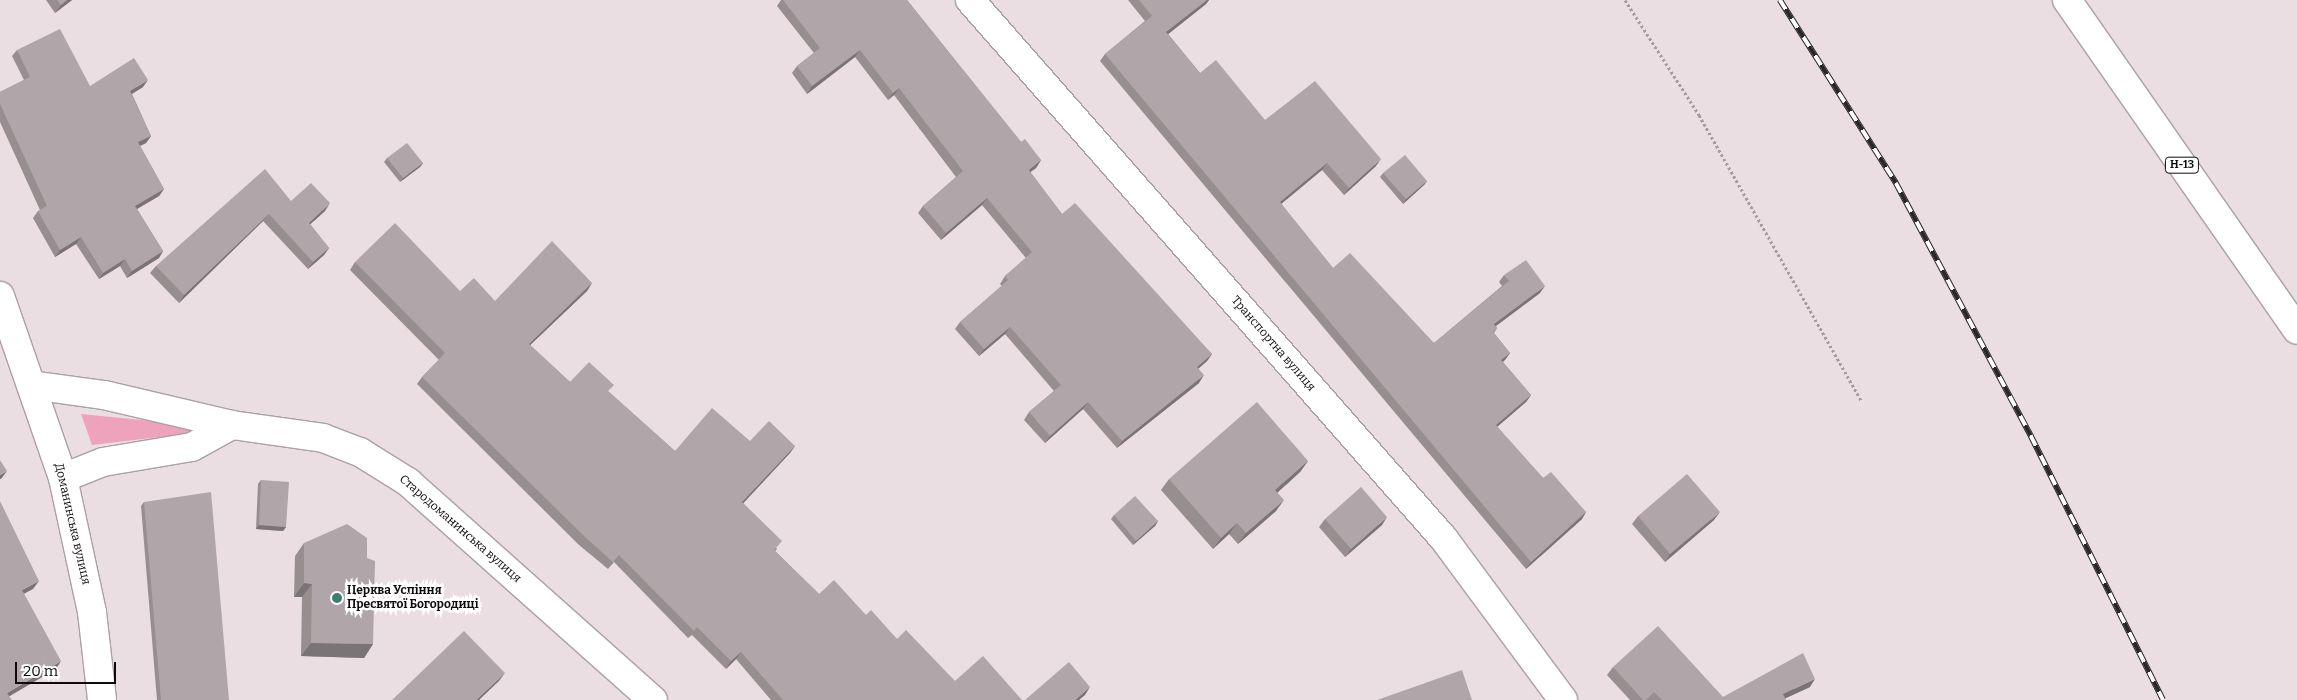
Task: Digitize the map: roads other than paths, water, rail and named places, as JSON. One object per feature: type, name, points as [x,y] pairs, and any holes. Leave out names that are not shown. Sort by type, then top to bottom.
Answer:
[{"type":"street","name":"Транспортна вулиця","points":[[970,0],[1444,539],[1563,700]]},
{"type":"street","name":"Н-13","points":[[2067,0],[2297,330]]},
{"type":"street","name":"Доманинська вулиця","points":[[0,296],[63,478],[92,612],[102,700]]},
{"type":"street","name":"Стародоманинська вулиця","points":[[31,386],[104,395],[232,425],[323,438],[384,464],[653,700]]},
{"type":"street","points":[[63,478],[103,462],[192,447],[232,425]]},
{"type":"railway","points":[[1780,0],[1896,183],[2031,436],[2163,700]]},
{"type":"place","name":"Церква Успіння Пресвятої Богородиці","points":[[337,598]]}]
